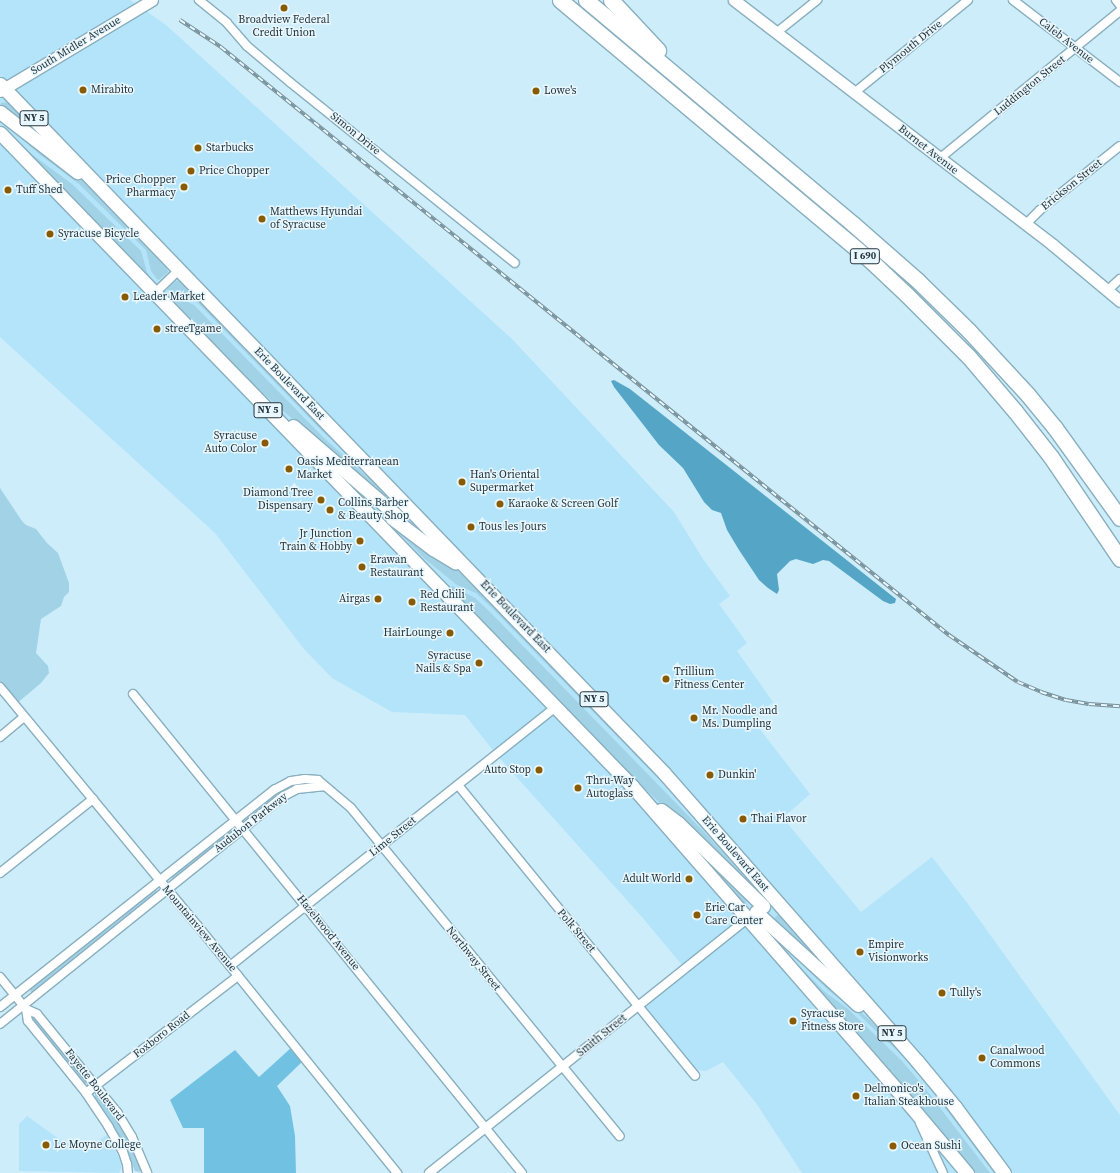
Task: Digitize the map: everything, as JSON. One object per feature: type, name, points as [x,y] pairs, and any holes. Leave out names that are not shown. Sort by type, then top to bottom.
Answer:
[{"type":"highway","name":"I 690","points":[[560,0],[870,260],[906,294],[969,357],[1015,411],[1056,463],[1120,559]]},
{"type":"highway","name":"I 690","points":[[586,0],[853,224],[918,281],[969,331],[1028,395],[1055,428],[1120,518]]},
{"type":"highway","points":[[611,0],[719,111]]},
{"type":"main road","name":"Erie Boulevard East","points":[[2,88],[664,773],[760,909],[912,1106],[967,1173]]},
{"type":"main road","points":[[0,112],[105,194]]},
{"type":"main road","name":"Erie Boulevard East","points":[[0,133],[632,786],[906,1050],[955,1107],[1004,1173]]},
{"type":"main road","points":[[260,401],[305,436],[394,517],[433,549],[470,572]]},
{"type":"main road","points":[[632,786],[678,823],[760,909],[906,1050]]},
{"type":"street","name":"South Midler Avenue","points":[[2,88],[152,0]]},
{"type":"street","name":"Simon Drive","points":[[199,0],[228,23],[247,46],[290,83],[515,263]]},
{"type":"street","name":"Burnet Avenue","points":[[734,0],[1025,225],[1120,301]]},
{"type":"street","points":[[776,33],[817,0]]},
{"type":"street","name":"Plymouth Drive","points":[[854,93],[968,0]]},
{"type":"street","name":"Caleb Avenue","points":[[1013,0],[1120,82]]},
{"type":"street","points":[[1116,0],[1120,5]]},
{"type":"street","name":"Luddington Street","points":[[939,159],[1120,12]]},
{"type":"street","name":"Erickson Street","points":[[1025,225],[1040,210],[1120,146]]},
{"type":"street","points":[[154,293],[179,270]]},
{"type":"street","points":[[1108,290],[1120,279]]},
{"type":"street","points":[[382,528],[407,506]]},
{"type":"street","name":"Mountainview Avenue","points":[[0,687],[230,966],[397,1173]]},
{"type":"street","name":"Hazelwood Avenue","points":[[133,694],[522,1173]]},
{"type":"street","name":"Lime Street","points":[[230,966],[556,707]]},
{"type":"street","points":[[0,737],[24,717]]},
{"type":"street","points":[[297,779],[297,789]]},
{"type":"street","name":"Audubon Parkway","points":[[0,1007],[274,790],[297,779],[318,780],[324,786]]},
{"type":"street","name":"Polk Street","points":[[458,785],[695,1076]]},
{"type":"street","name":"Audubon Parkway","points":[[0,1024],[24,1007],[166,890],[284,796],[297,789],[324,786]]},
{"type":"street","name":"Northway Street","points":[[324,786],[351,808],[619,1136]]},
{"type":"street","points":[[0,873],[93,799]]},
{"type":"street","name":"Smith Street","points":[[429,1173],[760,909]]},
{"type":"street","name":"Foxboro Road","points":[[86,1093],[238,976]]},
{"type":"street","name":"Fayette Boulevard","points":[[0,977],[24,1007],[28,1021],[86,1093],[108,1126],[123,1152],[128,1173]]},
{"type":"street","name":"Fayette Boulevard","points":[[24,1007],[38,1014],[117,1112],[132,1137],[147,1173]]},
{"type":"street","points":[[912,1106],[943,1171]]},
{"type":"shaded area","points":[[0,0],[130,0],[166,25],[512,339],[674,512],[703,559],[730,596],[719,604],[747,643],[737,651],[773,702],[752,719],[810,794],[783,818],[861,912],[932,857],[968,904],[1120,1115],[1120,1173],[802,1173],[756,1103],[723,1062],[706,1071],[697,1070],[639,999],[682,965],[642,917],[496,754],[465,715],[392,712],[332,678],[304,649],[215,533],[0,337]]},
{"type":"shaded area","points":[[8,102],[41,136],[40,139],[0,105],[1,103]]},
{"type":"shaded area","points":[[0,120],[61,163],[93,190],[167,265],[168,272],[159,280],[157,279],[151,271],[146,250],[79,184],[39,154]]},
{"type":"shaded area","points":[[0,125],[34,156],[72,184],[141,251],[147,272],[152,281],[67,193],[44,173],[0,128]]},
{"type":"shaded area","points":[[180,280],[318,422],[396,498],[398,502],[396,507],[393,508],[391,506],[392,498],[385,488],[322,431],[198,303],[187,297],[175,295],[167,289],[176,281]]},
{"type":"shaded area","points":[[166,294],[171,298],[194,305],[324,438],[388,497],[388,503],[248,380]]},
{"type":"shaded area","points":[[614,380],[630,389],[896,599],[895,603],[890,604],[883,601],[829,561],[823,560],[813,564],[796,559],[790,561],[777,574],[779,590],[777,594],[768,588],[759,580],[739,550],[727,530],[721,513],[712,510],[704,502],[683,468],[659,445],[614,387],[611,381]]},
{"type":"shaded area","points":[[0,488],[22,521],[26,525],[36,529],[47,543],[58,553],[69,583],[69,592],[64,597],[61,606],[41,619],[36,653],[48,666],[49,673],[41,683],[15,705],[0,687]]},
{"type":"shaded area","points":[[399,527],[476,585],[702,819],[762,893],[756,893],[758,889],[717,841],[491,607],[476,593],[457,585],[425,559],[396,530]]},
{"type":"shaded area","points":[[452,586],[475,598],[491,613],[707,835],[754,887],[753,890],[629,774],[450,589]]},
{"type":"shaded area","points":[[230,828],[232,833],[175,879],[171,878],[171,877]]},
{"type":"shaded area","points":[[693,845],[747,897],[747,907]]},
{"type":"shaded area","points":[[153,889],[157,891],[156,894],[34,991],[30,992],[31,988]]},
{"type":"shaded area","points":[[779,913],[827,968],[773,920]]},
{"type":"shaded area","points":[[768,924],[914,1062],[1001,1173],[994,1173],[907,1060],[855,1011],[828,990],[783,946],[765,927]]},
{"type":"shaded area","points":[[769,936],[825,992],[847,1008],[902,1061],[924,1087],[990,1173],[976,1173],[851,1026],[829,1006]]},
{"type":"shaded area","points":[[30,1011],[88,1080],[85,1085],[28,1014]]},
{"type":"shaded area","points":[[292,1047],[303,1061],[277,1086],[290,1106],[295,1136],[296,1173],[204,1173],[204,1128],[183,1128],[170,1100],[235,1050],[259,1077]]},
{"type":"shaded area","points":[[95,1093],[98,1093],[103,1098],[126,1133],[142,1168],[140,1172],[135,1171],[123,1142],[95,1099]]},
{"type":"shaded area","name":"Le Moyne College","points":[[27,1116],[62,1141],[86,1149],[107,1135],[123,1165],[119,1173],[19,1171],[19,1124]]},
{"type":"railway","points":[[180,20],[221,47],[949,635],[1018,682],[1041,692],[1066,700],[1089,704],[1120,706]]},
{"type":"place","name":"Broadview Federal Credit Union","points":[[284,8]]},
{"type":"place","name":"Mirabito","points":[[83,90]]},
{"type":"place","name":"Lowe's","points":[[536,91]]},
{"type":"place","name":"Starbucks","points":[[198,148]]},
{"type":"place","name":"Price Chopper","points":[[191,171]]},
{"type":"place","name":"Price Chopper Pharmacy","points":[[184,187]]},
{"type":"place","name":"Tuff Shed","points":[[8,190]]},
{"type":"place","name":"Matthews Hyundai of Syracuse","points":[[262,219]]},
{"type":"place","name":"Syracuse Bicycle","points":[[50,234]]},
{"type":"place","name":"Leader Market","points":[[125,297]]},
{"type":"place","name":"streeTgame","points":[[157,329]]},
{"type":"place","name":"Syracuse Auto Color","points":[[265,443]]},
{"type":"place","name":"Oasis Mediterranean Market","points":[[289,469]]},
{"type":"place","name":"Han's Oriental Supermarket","points":[[462,482]]},
{"type":"place","name":"Diamond Tree Dispensary","points":[[321,500]]},
{"type":"place","name":"Karaoke & Screen Golf","points":[[500,504]]},
{"type":"place","name":"Collins Barber & Beauty Shop","points":[[330,510]]},
{"type":"place","name":"Tous les Jours","points":[[471,527]]},
{"type":"place","name":"Jr Junction Train & Hobby","points":[[360,541]]},
{"type":"place","name":"Erawan Restaurant","points":[[362,567]]},
{"type":"place","name":"Airgas","points":[[378,599]]},
{"type":"place","name":"Red Chili Restaurant","points":[[412,602]]},
{"type":"place","name":"HairLounge","points":[[450,633]]},
{"type":"place","name":"Syracuse Nails & Spa","points":[[479,663]]},
{"type":"place","name":"Trillium Fitness Center","points":[[666,679]]},
{"type":"place","name":"Mr. Noodle and Ms. Dumpling","points":[[694,718]]},
{"type":"place","name":"Auto Stop","points":[[539,770]]},
{"type":"place","name":"Dunkin'","points":[[710,775]]},
{"type":"place","name":"Thru-Way Autoglass","points":[[578,788]]},
{"type":"place","name":"Thai Flavor","points":[[743,819]]},
{"type":"place","name":"Adult World","points":[[689,879]]},
{"type":"place","name":"Erie Car Care Center","points":[[697,915]]},
{"type":"place","name":"Empire Visionworks","points":[[860,952]]},
{"type":"place","name":"Tully's","points":[[942,993]]},
{"type":"place","name":"Syracuse Fitness Store","points":[[793,1021]]},
{"type":"place","name":"Canalwood Commons","points":[[982,1058]]},
{"type":"place","name":"Delmonico's Italian Steakhouse","points":[[856,1096]]},
{"type":"place","name":"Le Moyne College","points":[[46,1145]]},
{"type":"place","name":"Ocean Sushi","points":[[893,1146]]}]
